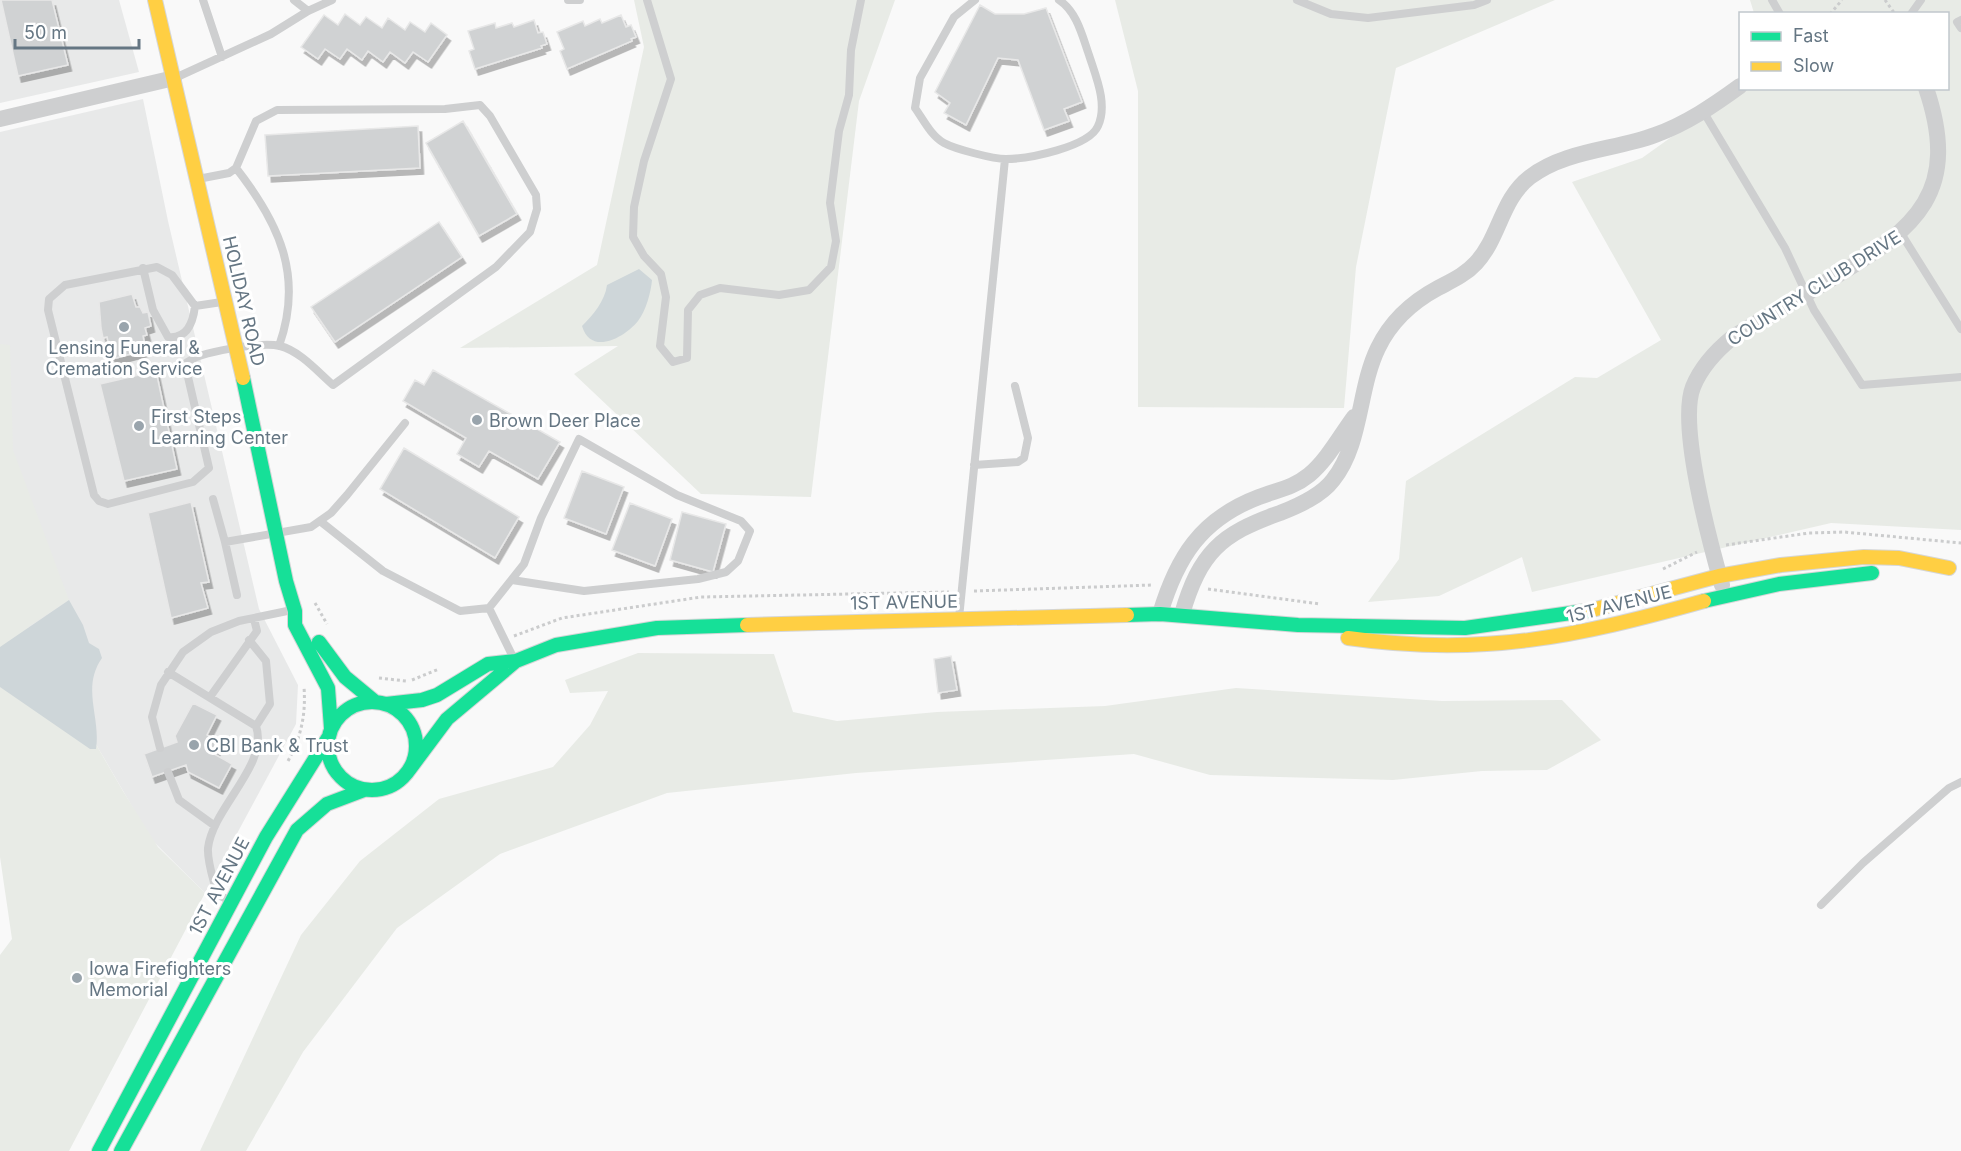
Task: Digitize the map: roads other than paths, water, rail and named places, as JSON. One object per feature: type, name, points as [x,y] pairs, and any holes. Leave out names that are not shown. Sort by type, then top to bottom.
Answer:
[{"type":"main road","name":"HOLIDAY ROAD","points":[[155,0],[278,532],[286,582],[295,610],[295,625],[328,688],[330,733]]},
{"type":"main road","name":"1ST AVENUE","points":[[380,703],[414,701],[437,695],[488,664],[516,661],[556,645],[657,628],[1182,614],[1298,625],[1465,628],[1600,609],[1719,576],[1781,565],[1864,557],[1899,558],[1955,568]]},
{"type":"main road","name":"1ST AVENUE","points":[[1298,625],[1344,637],[1397,645],[1429,647],[1521,643],[1601,629],[1725,595],[1834,576],[1955,568]]},
{"type":"main road","name":"HOLIDAY ROAD","points":[[295,610],[307,621],[333,663],[380,703]]},
{"type":"main road","name":"1ST AVENUE","points":[[409,770],[447,719],[516,661]]},
{"type":"main road","points":[[122,1151],[297,830],[321,805],[336,797],[389,787],[409,770],[415,758],[414,731],[398,710],[380,703],[360,703],[348,708],[330,733],[328,752],[339,776],[364,790]]},
{"type":"main road","name":"1ST AVENUE","points":[[99,1151],[266,837],[330,733]]},
{"type":"street","points":[[0,119],[174,78]]},
{"type":"street","points":[[1182,614],[1192,581],[1202,563],[1215,547],[1255,522],[1306,500],[1333,481],[1345,460],[1377,350],[1386,332],[1416,300],[1458,278],[1474,265],[1496,233],[1504,208],[1529,177],[1555,163],[1653,136],[1703,111],[1739,87]]},
{"type":"street","name":"COUNTRY CLUB DRIVE","points":[[1725,595],[1689,440],[1688,411],[1693,387],[1715,352],[1733,337],[1902,235],[1920,215],[1936,190],[1943,166],[1943,141],[1936,112],[1927,90]]},
{"type":"street","points":[[1160,614],[1170,579],[1181,558],[1196,539],[1215,521],[1238,506],[1280,492],[1309,475],[1358,411]]},
{"type":"lane","points":[[203,0],[222,57]]},
{"type":"lane","points":[[294,0],[308,11]]},
{"type":"lane","points":[[174,78],[271,34],[308,11],[332,0]]},
{"type":"lane","points":[[568,0],[580,0]]},
{"type":"lane","points":[[647,0],[671,79],[644,161],[634,207],[633,237],[644,256],[661,274],[666,297],[660,346],[673,362],[687,358],[688,310],[700,295],[720,288],[779,295],[809,290],[831,267],[836,241],[830,203],[839,131],[849,95],[850,50],[861,0]]},
{"type":"lane","points":[[975,0],[954,17],[920,78],[915,108],[935,136],[945,144],[1005,159],[1053,151],[1084,141],[1099,125],[1102,112],[1100,88],[1074,15],[1059,0]]},
{"type":"lane","points":[[1297,0],[1331,14],[1368,18],[1464,6],[1487,0]]},
{"type":"lane","points":[[1961,20],[1957,22],[1961,28]]},
{"type":"lane","points":[[195,306],[172,275],[157,267],[65,285],[49,299],[48,310],[66,388],[94,495],[99,501],[108,504],[193,482],[209,468],[185,364],[192,357],[236,347],[279,346],[310,364],[333,385],[495,267],[530,232],[537,209],[536,195],[490,116],[480,105],[445,109],[277,110],[256,121],[236,168],[229,172],[197,179]]},
{"type":"lane","points":[[1703,111],[1785,248],[1806,294],[1862,385],[1961,377]]},
{"type":"lane","points":[[959,619],[1005,159]]},
{"type":"lane","points":[[236,168],[258,196],[277,228],[286,259],[289,290],[285,328],[279,346]]},
{"type":"lane","points":[[1902,235],[1961,329]]},
{"type":"lane","points":[[143,268],[153,310],[168,337],[181,336],[189,329],[195,306]]},
{"type":"lane","points":[[195,306],[226,302]]},
{"type":"lane","points":[[975,465],[1018,462],[1024,458],[1028,438],[1015,386]]},
{"type":"lane","points":[[225,542],[312,527],[347,495],[405,423]]},
{"type":"lane","points":[[320,521],[383,570],[460,611],[489,608],[524,564],[541,518],[579,439],[677,495],[741,521],[750,531],[738,561],[726,572],[698,579],[585,591],[512,580]]},
{"type":"lane","points":[[213,499],[237,596]]},
{"type":"lane","points":[[489,608],[516,661]]},
{"type":"lane","points":[[160,748],[152,717],[160,685],[183,652],[211,632],[295,610]]},
{"type":"lane","points":[[210,697],[257,631],[254,619]]},
{"type":"lane","points":[[249,640],[266,661],[270,704],[256,726]]},
{"type":"lane","points":[[168,672],[256,726],[260,738],[257,752],[215,826],[208,850],[217,894],[231,902]]},
{"type":"lane","points":[[168,772],[179,800],[215,826]]},
{"type":"lane","points":[[1821,905],[1871,856],[1949,788],[1961,782]]},
{"type":"place","name":"Lensing Funeral & Cremation Service","points":[[124,327]]},
{"type":"place","name":"Brown Deer Place","points":[[477,420]]},
{"type":"place","name":"First Steps Learning Center","points":[[139,426]]},
{"type":"place","name":"CBI Bank & Trust","points":[[194,745]]},
{"type":"place","name":"Iowa Firefighters Memorial","points":[[77,978]]}]
